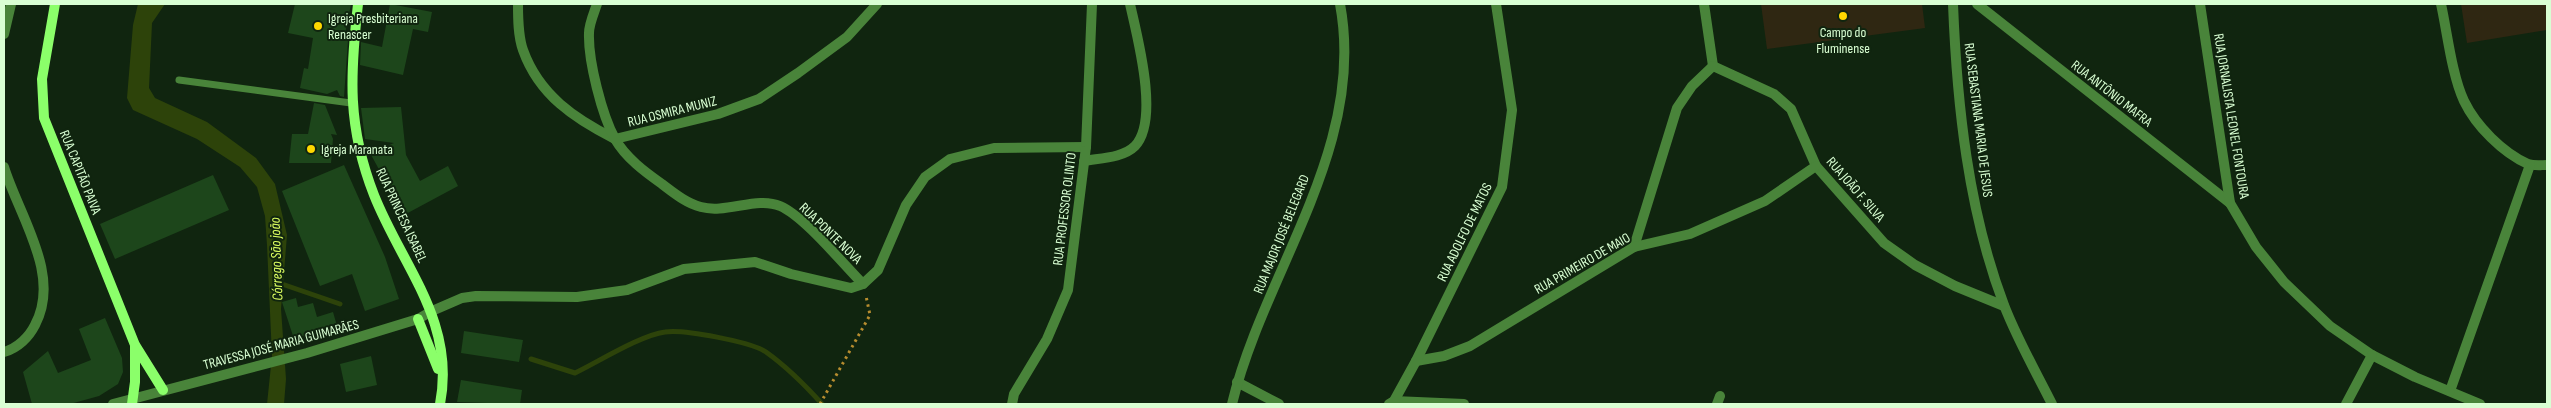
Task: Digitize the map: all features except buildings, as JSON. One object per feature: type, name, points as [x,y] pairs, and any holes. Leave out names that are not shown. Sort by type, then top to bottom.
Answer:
[{"type":"main road","name":"RUA CAPITÃO PAIVA","points":[[55,4],[42,79],[44,118],[135,345]]},
{"type":"main road","name":"RUA PRINCESA ISABEL","points":[[358,4],[350,78],[356,135],[374,196],[432,311],[442,360],[444,386],[440,404]]},
{"type":"main road","points":[[418,319],[444,386]]},
{"type":"main road","points":[[135,345],[164,390]]},
{"type":"main road","points":[[133,401],[135,345]]},
{"type":"street","points":[[4,34],[11,4]]},
{"type":"street","name":"RUA OSMIRA MUNIZ","points":[[518,4],[523,50],[554,99],[573,116],[615,139],[718,114],[759,98],[798,74],[847,37],[877,4]]},
{"type":"street","name":"RUA PONTE NOVA","points":[[597,4],[589,31],[590,63],[615,139],[647,174],[682,199],[702,207],[720,209],[743,205],[779,205],[800,219],[863,284]]},
{"type":"street","name":"RUA PROFESSOR OLINTO","points":[[1012,404],[1014,394],[1047,339],[1068,290],[1086,147],[1092,4]]},
{"type":"street","points":[[1084,161],[1124,153],[1136,145],[1146,118],[1144,78],[1130,4]]},
{"type":"street","name":"RUA MAJOR JOSÉ BELEGARD","points":[[1232,404],[1237,382],[1253,337],[1314,197],[1336,123],[1344,75],[1345,29],[1340,4]]},
{"type":"street","name":"RUA ADOLFO DE MATOS","points":[[1464,404],[1391,403],[1416,361],[1502,187],[1512,110],[1496,4]]},
{"type":"street","points":[[1634,247],[1677,108],[1692,86],[1713,66],[1704,4]]},
{"type":"street","name":"RUA SEBASTIANA MARIA DE JESUS","points":[[1954,4],[1956,64],[1974,197],[2004,306],[2052,404]]},
{"type":"street","name":"RUA ANTÔNIO MAFRA","points":[[1977,4],[2230,203]]},
{"type":"street","name":"RUA JORNALISTA LEONEL FONTOURA","points":[[2200,4],[2230,203],[2256,248],[2284,282],[2330,326],[2372,355],[2414,377],[2480,404]]},
{"type":"street","points":[[2442,4],[2451,53],[2464,100],[2485,131],[2513,156],[2530,165],[2547,166]]},
{"type":"street","name":"RUA JOÃO F. SILVA","points":[[1713,66],[1774,94],[1791,109],[1816,166],[1884,243],[1915,265],[1955,286],[2004,306]]},
{"type":"street","points":[[863,284],[878,270],[906,205],[925,177],[950,159],[994,148],[1086,147]]},
{"type":"street","points":[[2450,391],[2530,165]]},
{"type":"street","name":"RUA PRIMEIRO DE MAIO","points":[[1416,361],[1444,356],[1470,346],[1634,247],[1690,234],[1765,201],[1816,166]]},
{"type":"street","points":[[4,167],[39,259],[45,287],[43,311],[29,337],[4,352]]},
{"type":"street","name":"TRAVESSA JOSÉ MARIA GUIMARÃES","points":[[113,404],[133,401],[164,390],[307,353],[418,319],[462,298],[476,296],[569,297],[626,290],[684,269],[755,262],[830,285],[851,288],[863,284]]},
{"type":"street","points":[[2346,404],[2372,355]]},
{"type":"street","points":[[1237,382],[1279,404]]},
{"type":"lane","points":[[179,80],[352,103]]},
{"type":"path","points":[[820,404],[870,316],[863,284]]},
{"type":"shaded area","name":"Campo do Fluminense","points":[[1761,4],[1922,4],[1925,28],[1767,49]]},
{"type":"shaded area","points":[[2461,4],[2546,4],[2547,30],[2467,43]]},
{"type":"water","name":"Córrego São joão","points":[[138,4],[165,4],[152,23],[149,88],[155,98],[207,122],[256,158],[275,184],[287,235],[281,309],[286,379],[284,404],[267,404],[272,356],[267,245],[265,216],[257,187],[240,167],[197,139],[133,110],[127,98],[133,25]]},
{"type":"waterway","name":"Córrego São joão","points":[[279,283],[340,304]]},
{"type":"waterway","points":[[531,359],[575,373],[632,343],[655,334],[665,332],[701,334],[747,344],[766,352],[796,376],[822,404]]},
{"type":"place","name":"Campo do Fluminense","points":[[1843,16]]},
{"type":"place","name":"Igreja Presbiteriana Renascer","points":[[318,26]]},
{"type":"place","name":"Igreja Maranata","points":[[311,149]]}]
